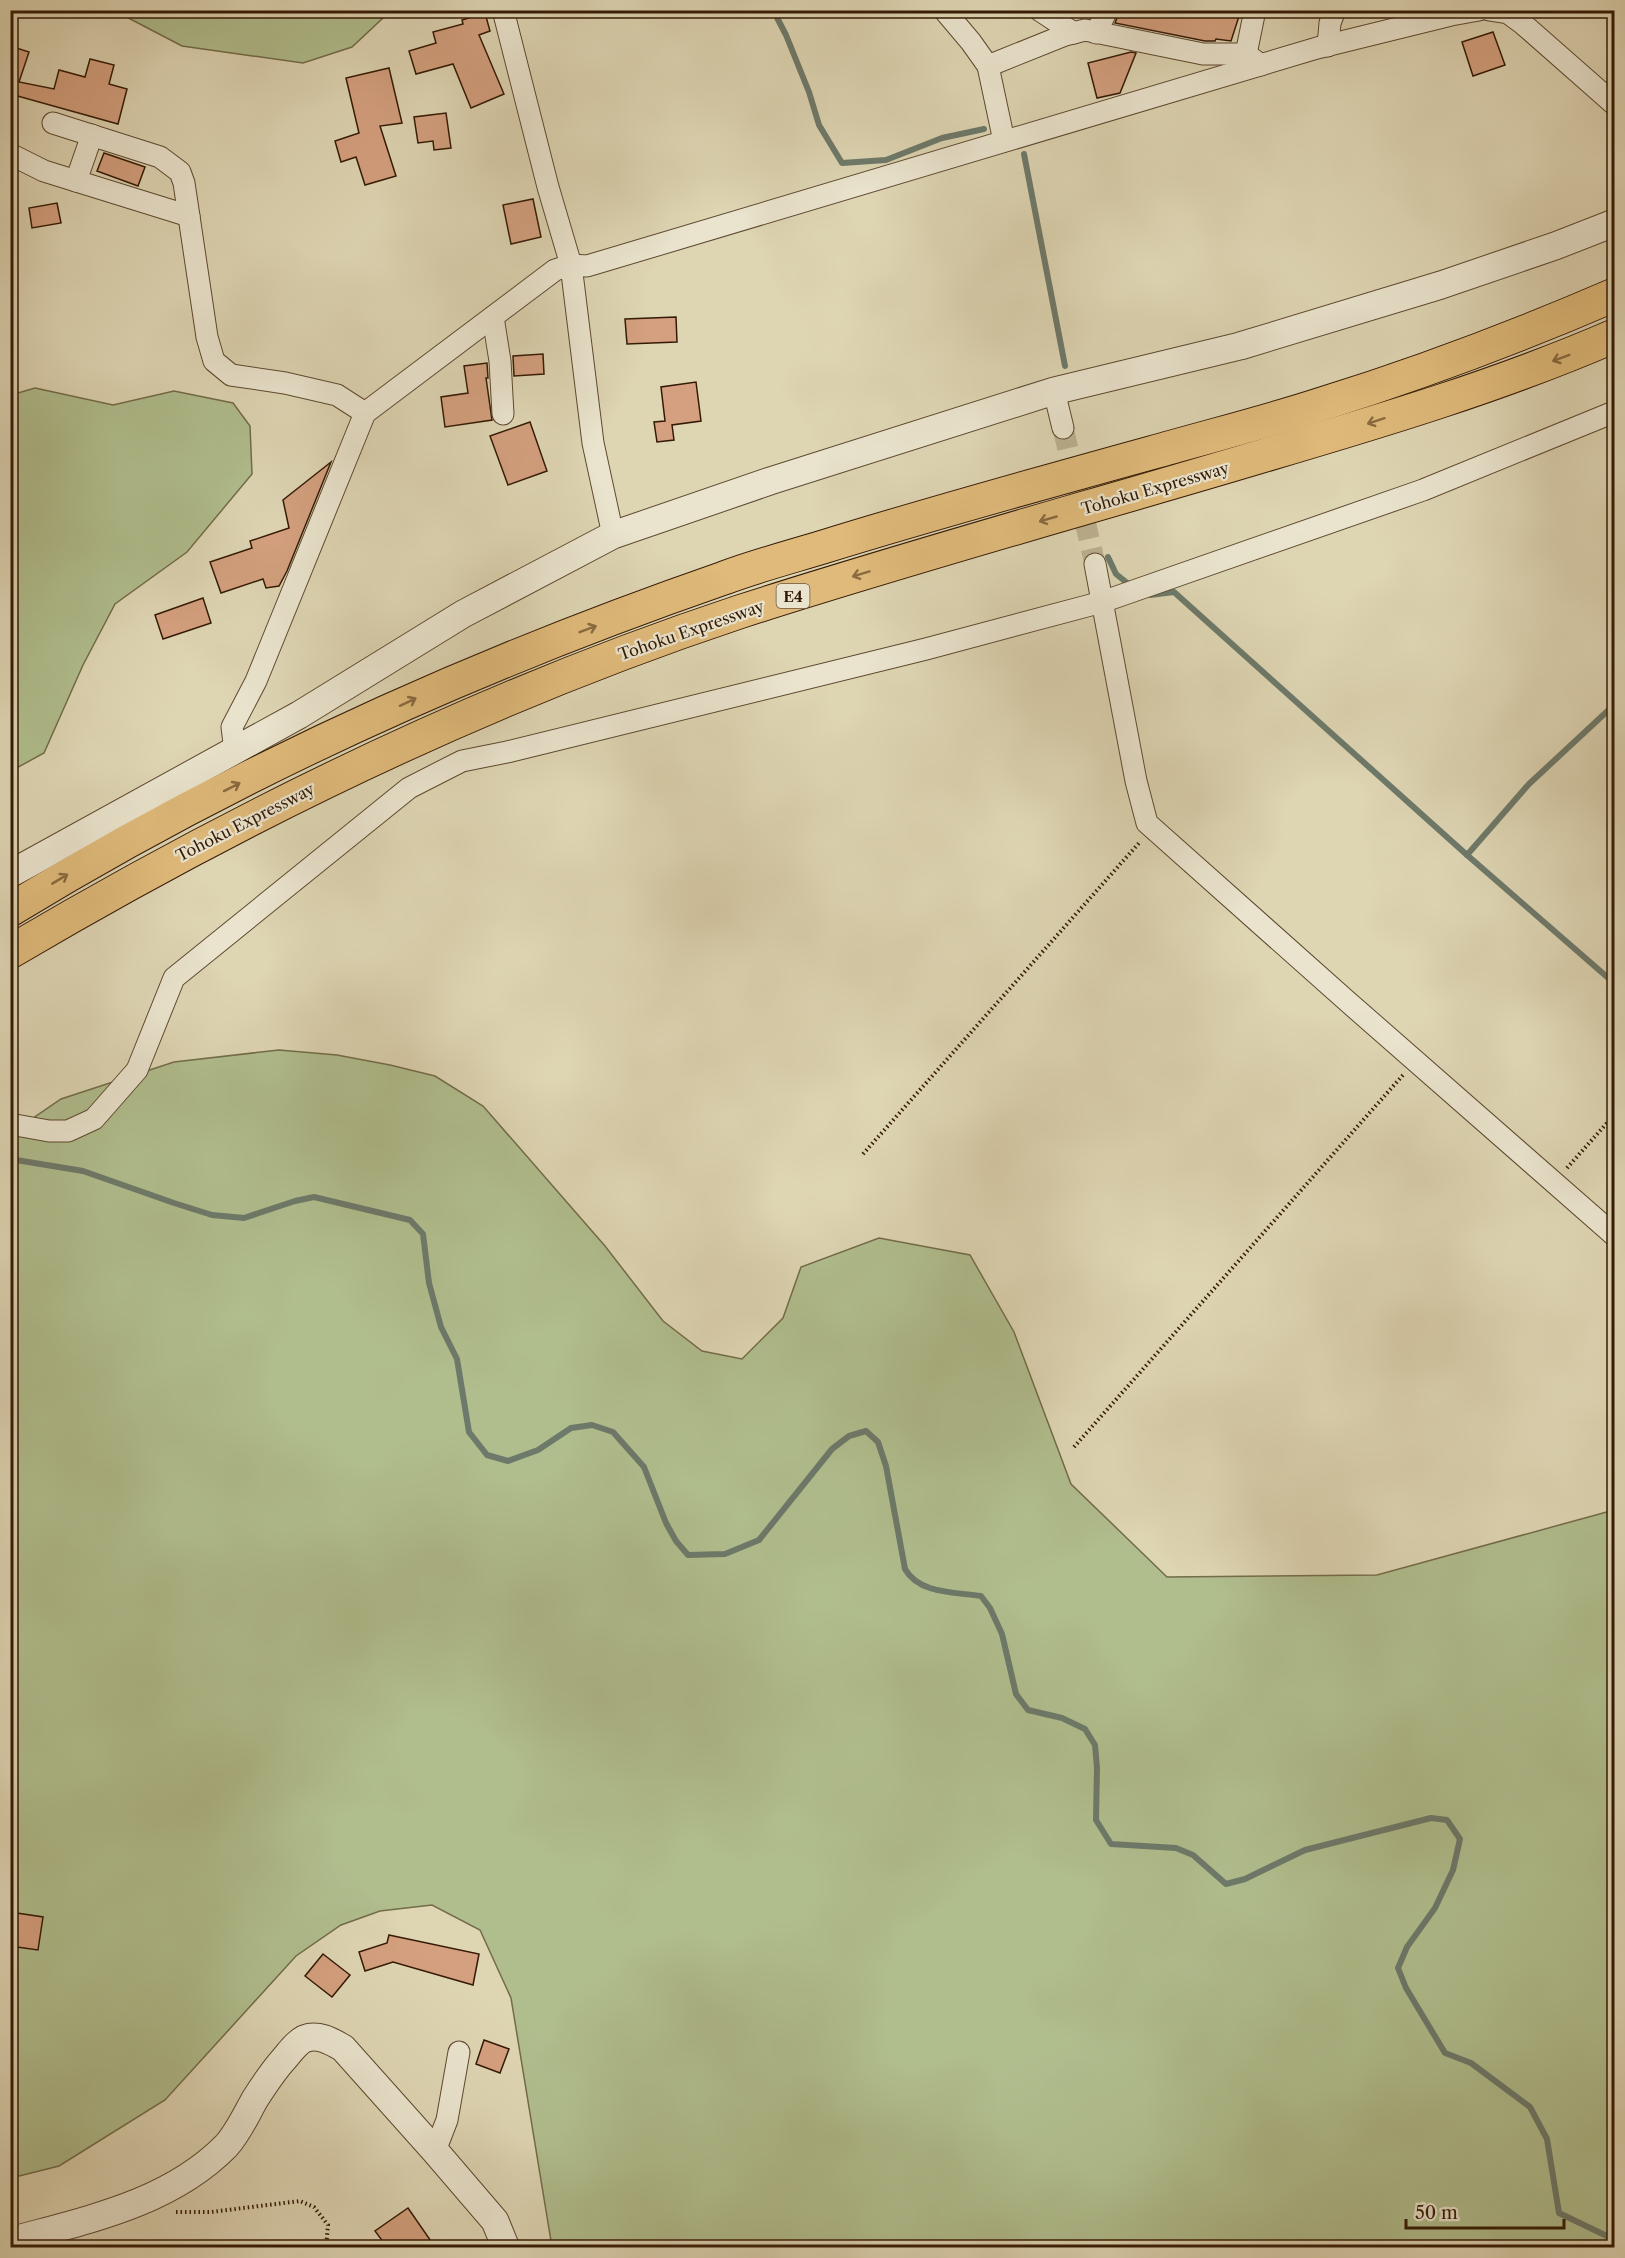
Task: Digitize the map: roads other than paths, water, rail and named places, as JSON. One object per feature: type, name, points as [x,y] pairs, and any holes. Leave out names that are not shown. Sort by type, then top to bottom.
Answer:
[{"type":"highway","name":"E4","points":[[10,910],[74,871],[175,816],[326,741],[424,695],[612,620],[726,577],[855,537],[1321,405],[1431,368],[1553,322],[1614,296]]},
{"type":"highway","name":"Tohoku Expressway","points":[[10,952],[190,849],[342,772],[439,728],[636,648],[868,572],[1334,435],[1565,357],[1614,336]]},
{"type":"street","points":[[503,10],[571,265],[593,443],[613,535]]},
{"type":"street","points":[[944,10],[988,66],[1004,141]]},
{"type":"street","points":[[1039,10],[1074,33]]},
{"type":"street","points":[[1096,33],[1107,10]]},
{"type":"street","points":[[1254,59],[1255,10]]},
{"type":"street","points":[[1328,46],[1330,23],[1335,10]]},
{"type":"street","points":[[235,751],[232,727],[256,681],[365,413],[555,270],[571,265],[587,266],[1004,141],[1254,59],[1328,46],[1451,15],[1492,11],[1508,13],[1614,104]]},
{"type":"street","points":[[988,66],[1085,30],[1203,54],[1254,59]]},
{"type":"street","points":[[53,123],[160,158],[180,172],[184,183],[207,336],[214,361],[231,375],[285,383],[337,395],[365,413]]},
{"type":"street","points":[[76,181],[92,135]]},
{"type":"street","points":[[10,154],[44,171],[189,216]]},
{"type":"street","points":[[10,874],[299,715],[463,614],[613,535],[781,477],[1054,391],[1240,346],[1441,285],[1614,223]]},
{"type":"street","points":[[493,317],[500,361],[503,414]]},
{"type":"street","points":[[1054,391],[1063,428]]},
{"type":"street","points":[[10,1124],[49,1131],[68,1131],[94,1119],[137,1070],[174,978],[409,788],[462,762],[926,649],[1102,602],[1423,490],[1614,412]]},
{"type":"street","points":[[1095,564],[1136,780],[1147,823],[1614,1235]]},
{"type":"street","points":[[10,2241],[117,2211],[189,2177],[210,2162],[233,2138],[273,2072],[296,2044],[316,2037],[342,2048],[435,2151],[495,2222],[506,2247]]},
{"type":"street","points":[[435,2151],[447,2120],[459,2052]]},
{"type":"waterway","points":[[773,10],[786,35],[809,92],[819,125],[842,163],[886,160],[942,138],[984,129]]},
{"type":"waterway","points":[[1024,154],[1065,366]]},
{"type":"waterway","points":[[1108,557],[1116,574],[1131,586]]},
{"type":"waterway","points":[[1150,595],[1174,592],[1467,855],[1614,983]]},
{"type":"waterway","points":[[1467,855],[1529,784],[1614,705]]},
{"type":"waterway","points":[[10,1159],[83,1171],[212,1215],[244,1218],[314,1197],[410,1220],[423,1234],[429,1283],[441,1327],[457,1359],[469,1432],[487,1455],[508,1461],[538,1450],[571,1428],[592,1425],[613,1432],[644,1467],[666,1523],[676,1541],[688,1555],[725,1554],[759,1540],[832,1449],[849,1436],[866,1431],[878,1442],[886,1466],[905,1569],[911,1577],[928,1587],[981,1596],[990,1608],[1002,1634],[1016,1694],[1028,1710],[1062,1718],[1085,1729],[1095,1745],[1096,1820],[1111,1844],[1176,1848],[1193,1855],[1226,1884],[1245,1879],[1305,1850],[1431,1818],[1447,1820],[1460,1839],[1453,1870],[1435,1908],[1407,1947],[1398,1968],[1406,1988],[1445,2053],[1471,2063],[1530,2107],[1547,2139],[1559,2213],[1609,2237],[1614,2242]]},
{"type":"tunnel","points":[[1063,428],[1095,564]]}]
